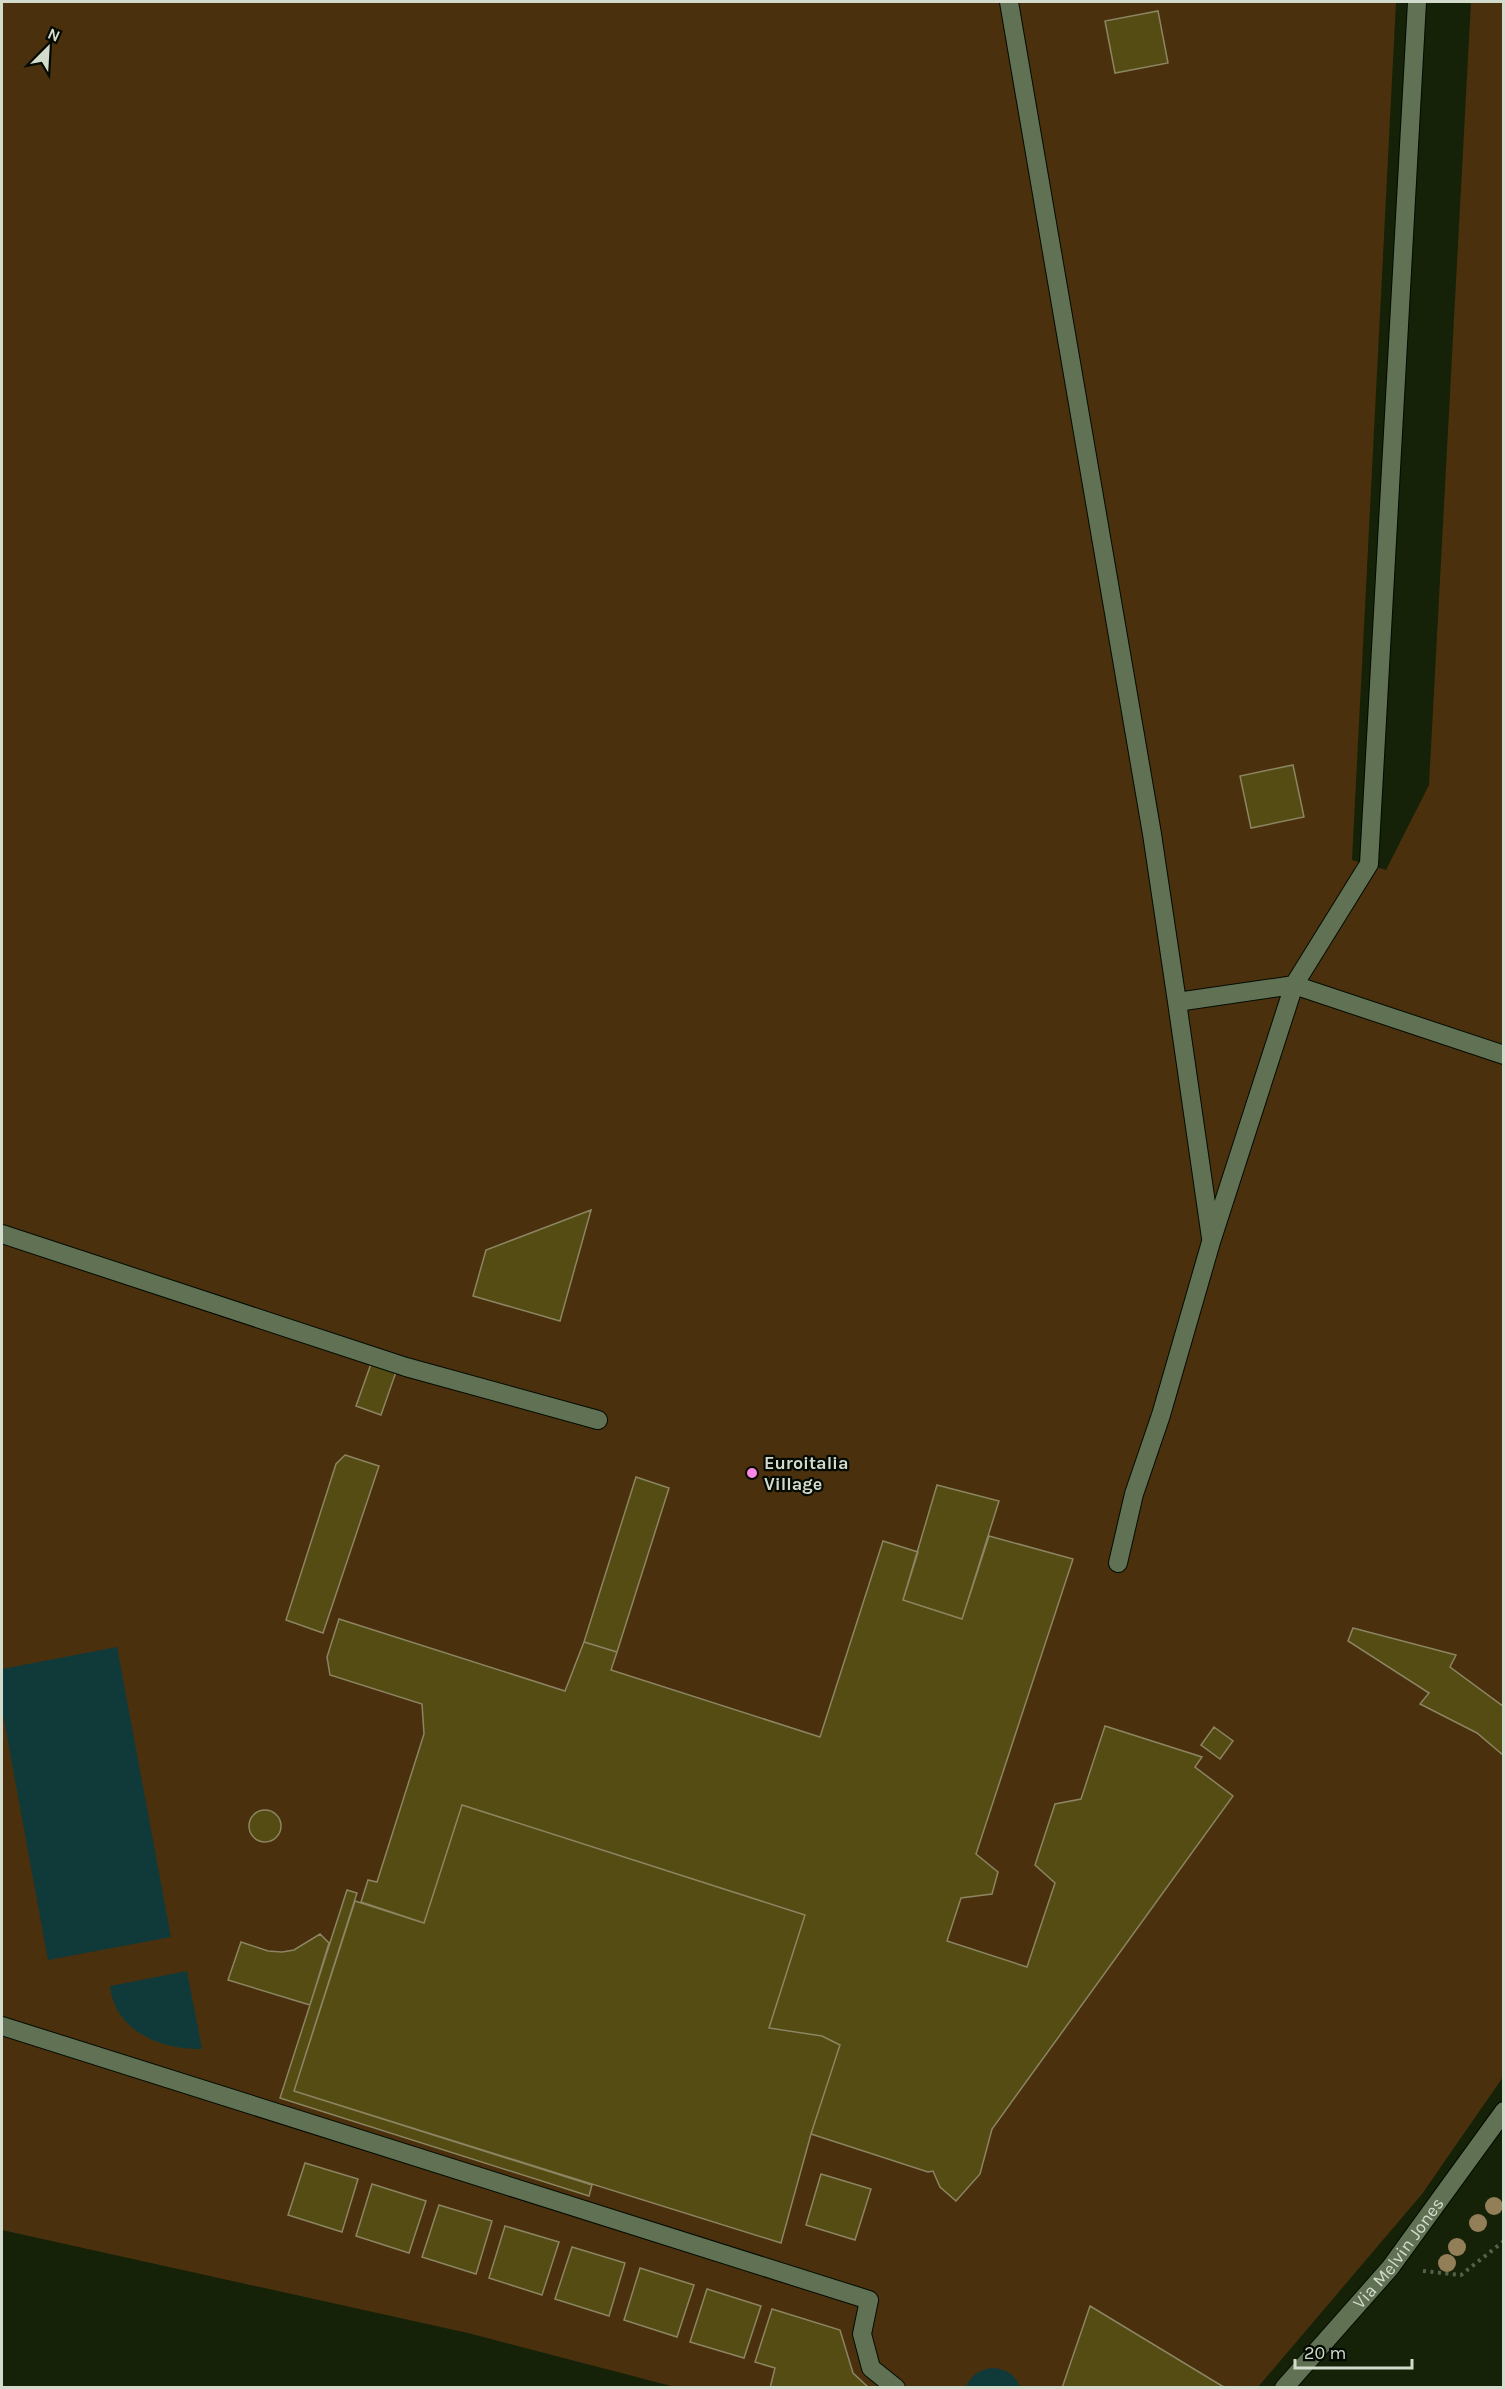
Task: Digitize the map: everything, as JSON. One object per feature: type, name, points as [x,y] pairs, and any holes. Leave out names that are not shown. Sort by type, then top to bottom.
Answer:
[{"type":"street","points":[[1009,2],[1150,822],[1211,1242]]},
{"type":"street","points":[[1118,1563],[1134,1494],[1161,1415],[1211,1242],[1294,986],[1369,864],[1417,2]]},
{"type":"street","points":[[1177,1002],[1294,986],[1503,1055]]},
{"type":"street","points":[[2,1234],[406,1367],[598,1420]]},
{"type":"street","points":[[2,2026],[869,2300],[862,2334],[871,2368],[896,2388]]},
{"type":"street","name":"Via Melvin Jones","points":[[1284,2388],[1390,2268],[1503,2111]]},
{"type":"path","points":[[1390,2268],[1461,2275],[1503,2241]]},
{"type":"shaded area","name":"Euroitalia Village","points":[[2,2],[1396,2],[1352,860],[1386,870],[1429,785],[1471,2],[1503,2],[1503,2077],[1422,2194],[1258,2387],[675,2387],[468,2333],[2,2230]]},
{"type":"water","points":[[117,1647],[171,1937],[48,1960],[2,1709],[2,1669]]},
{"type":"water","points":[[187,1971],[202,2049],[171,2046],[143,2035],[121,2015],[114,2002],[110,1986]]},
{"type":"water","points":[[993,2368],[1010,2373],[1020,2387],[966,2387],[976,2373]]},
{"type":"building","points":[[1158,11],[1168,63],[1115,73],[1105,21]]},
{"type":"building","points":[[1293,765],[1304,817],[1251,828],[1240,776]]},
{"type":"building","points":[[591,1210],[560,1321],[473,1296],[486,1250]]},
{"type":"building","points":[[372,1361],[397,1369],[381,1415],[356,1406]]},
{"type":"building","points":[[345,1455],[379,1466],[323,1633],[286,1620],[336,1464]]},
{"type":"building","points":[[636,1477],[669,1488],[617,1652],[584,1642]]},
{"type":"building","points":[[937,1485],[999,1501],[962,1619],[903,1600]]},
{"type":"building","points":[[989,1536],[1073,1559],[976,1854],[998,1872],[992,1894],[961,1898],[947,1941],[1027,1967],[1055,1883],[1035,1865],[1055,1804],[1081,1799],[1105,1726],[1202,1757],[1195,1767],[1233,1796],[992,2129],[980,2174],[956,2201],[940,2187],[933,2171],[928,2172],[811,2134],[840,2045],[822,2036],[769,2028],[805,1915],[462,1805],[424,1923],[361,1902],[368,1880],[377,1882],[424,1734],[422,1704],[330,1675],[327,1657],[339,1619],[565,1691],[584,1642],[617,1652],[611,1670],[820,1737],[883,1541],[918,1552],[903,1600],[962,1619]]},
{"type":"building","points":[[1353,1628],[1456,1655],[1450,1667],[1504,1707],[1504,1756],[1477,1733],[1420,1704],[1429,1693],[1348,1641]]},
{"type":"building","points":[[1214,1727],[1233,1741],[1220,1759],[1201,1745]]},
{"type":"building","points":[[462,1805],[805,1915],[769,2028],[822,2036],[840,2045],[811,2134],[781,2243],[294,2091],[355,1901],[424,1923]]},
{"type":"building","points":[[265,1810],[276,1815],[281,1826],[276,1837],[265,1842],[254,1837],[249,1826],[254,1815]]},
{"type":"building","points":[[347,1890],[357,1893],[294,2091],[592,2185],[589,2196],[280,2098]]},
{"type":"building","points":[[320,1934],[329,1943],[310,2005],[228,1980],[241,1942],[268,1951],[282,1952],[294,1950]]},
{"type":"building","points":[[305,2163],[358,2179],[342,2232],[288,2215]]},
{"type":"building","points":[[821,2174],[871,2189],[855,2240],[806,2225]]},
{"type":"building","points":[[372,2184],[426,2201],[409,2253],[356,2236]]},
{"type":"building","points":[[439,2205],[492,2221],[476,2274],[422,2257]]},
{"type":"building","points":[[505,2226],[559,2242],[542,2295],[489,2278]]},
{"type":"building","points":[[572,2247],[625,2263],[609,2316],[555,2299]]},
{"type":"building","points":[[640,2268],[694,2285],[677,2337],[624,2320]]},
{"type":"building","points":[[707,2289],[761,2306],[744,2358],[690,2342]]},
{"type":"building","points":[[1090,2306],[1222,2386],[1229,2388],[1062,2388]]},
{"type":"building","points":[[772,2309],[840,2330],[853,2373],[869,2388],[770,2388],[775,2368],[755,2362]]},
{"type":"place","name":"Euroitalia Village","points":[[752,1473]]}]
